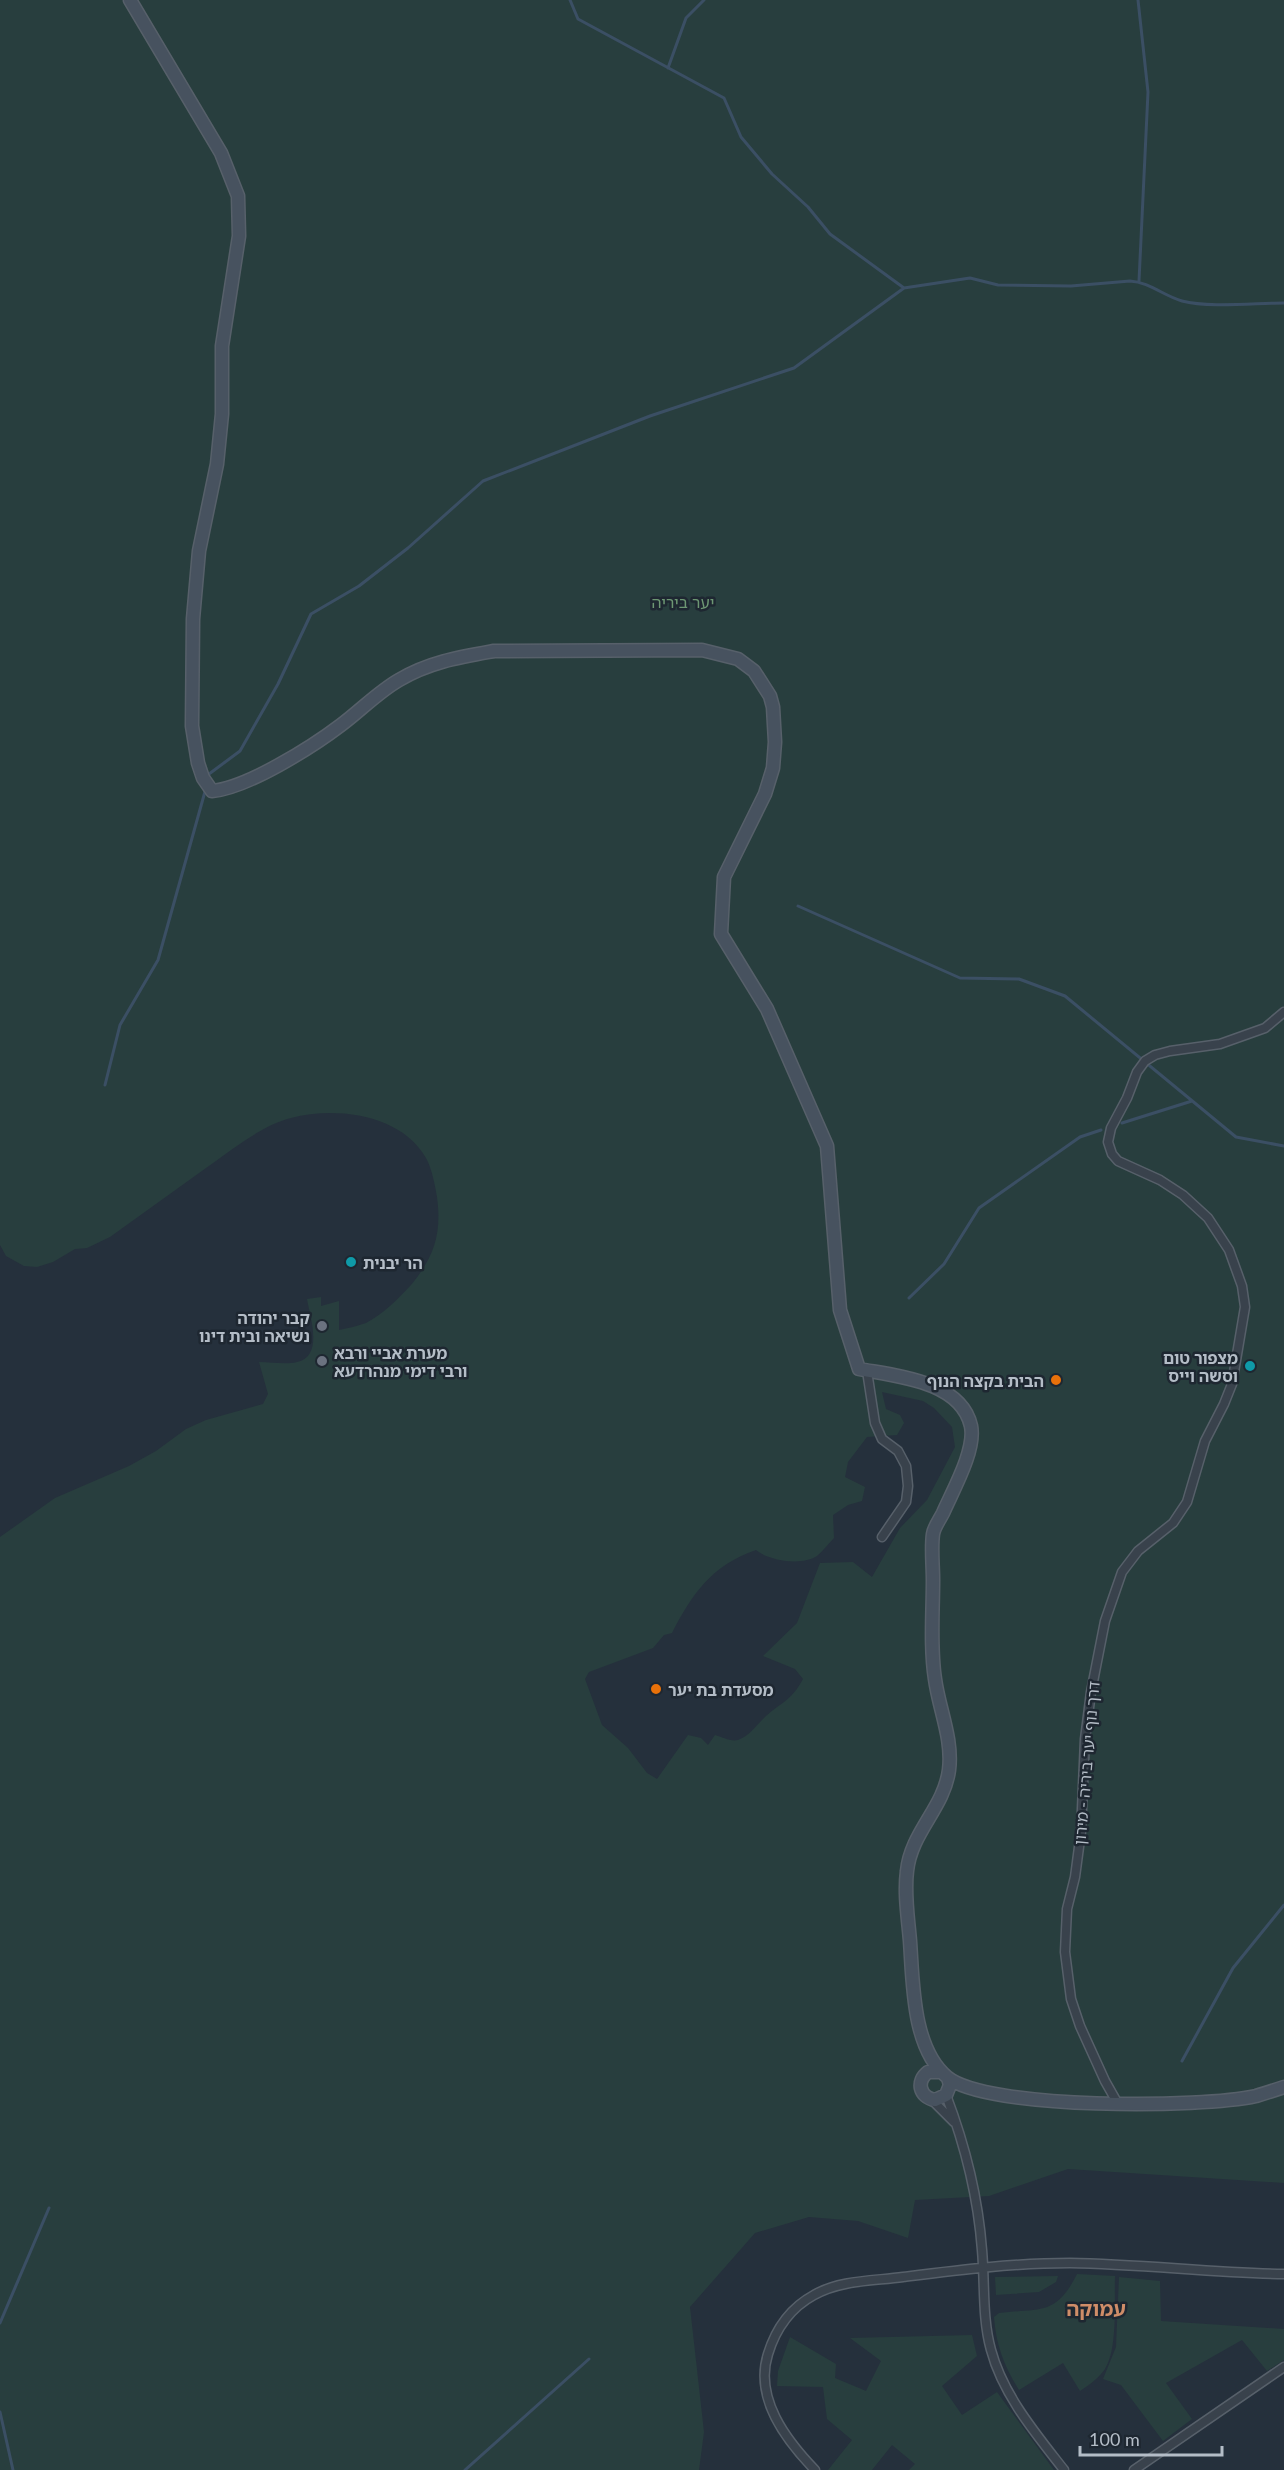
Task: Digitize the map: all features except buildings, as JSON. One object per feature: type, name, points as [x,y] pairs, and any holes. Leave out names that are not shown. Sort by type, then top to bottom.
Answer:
[{"type":"main road","points":[[130,0],[221,153],[238,196],[239,236],[222,346],[222,414],[217,464],[199,551],[193,619],[192,726],[198,763],[203,778],[212,791],[229,790],[253,779],[339,727],[397,681],[429,664],[494,651],[702,650],[738,659],[754,671],[770,696],[775,742],[773,768],[765,794],[724,877],[721,934],[766,1009],[827,1146],[840,1310],[859,1369],[935,1387],[961,1403],[971,1425],[972,1445],[933,1533],[934,1672],[949,1746],[949,1771],[942,1793],[914,1842],[906,1886],[916,2012],[939,2074],[950,2085],[947,2093],[939,2099],[931,2099],[921,2089],[921,2079],[939,2074],[982,2093]]},
{"type":"main road","points":[[947,2093],[982,2093],[1118,2104],[1197,2102],[1255,2096],[1284,2087]]},
{"type":"street","name":"דרך נוף יער ביריה - מירון","points":[[1118,2104],[1080,2026],[1071,1999],[1065,1952],[1067,1909],[1075,1877],[1081,1832],[1085,1739],[1091,1692],[1105,1621],[1122,1572],[1138,1551],[1173,1523],[1187,1502],[1205,1441],[1232,1384],[1245,1307],[1242,1286],[1229,1250],[1208,1218],[1183,1195],[1160,1180],[1118,1161],[1112,1154],[1108,1142],[1111,1128],[1128,1098],[1137,1072],[1144,1061],[1170,1051],[1220,1044],[1265,1028],[1284,1012]]},
{"type":"street","points":[[867,1371],[875,1423],[882,1439],[898,1450],[906,1466],[908,1486],[906,1502],[882,1538]]},
{"type":"street","points":[[947,2093],[971,2169],[983,2252],[987,2331],[995,2363],[1022,2413],[1064,2470]]},
{"type":"street","points":[[931,2099],[956,2125]]},
{"type":"street","points":[[815,2470],[789,2441],[773,2413],[765,2386],[767,2357],[780,2327],[798,2304],[831,2287],[982,2267],[1083,2264],[1284,2274]]},
{"type":"street","points":[[1134,2470],[1284,2367]]},
{"type":"green space","name":"יער ביריה","points":[[0,0],[1284,0],[1284,2183],[1068,2169],[989,2196],[915,2200],[908,2238],[858,2221],[809,2217],[755,2233],[690,2307],[704,2432],[699,2470],[0,2470],[0,1537],[55,1498],[129,1466],[156,1451],[186,1429],[206,1420],[263,1404],[268,1394],[259,1362],[293,1363],[305,1358],[310,1352],[313,1335],[307,1299],[321,1297],[321,1306],[339,1301],[339,1330],[366,1323],[378,1316],[411,1285],[431,1255],[437,1234],[437,1197],[432,1172],[426,1158],[415,1143],[401,1132],[366,1117],[328,1113],[309,1114],[280,1122],[257,1133],[110,1237],[87,1248],[75,1249],[53,1262],[37,1267],[24,1266],[6,1256],[0,1245]],"holes":[[[882,1392],[923,1401],[934,1408],[952,1427],[955,1447],[927,1500],[900,1528],[872,1577],[853,1562],[820,1563],[797,1623],[763,1656],[795,1669],[803,1679],[798,1687],[789,1698],[742,1738],[732,1740],[715,1735],[708,1745],[701,1738],[688,1735],[657,1779],[647,1773],[628,1748],[602,1725],[585,1679],[589,1672],[653,1648],[664,1635],[672,1633],[687,1606],[705,1582],[741,1556],[756,1550],[769,1557],[786,1561],[803,1561],[817,1556],[834,1538],[833,1515],[848,1505],[862,1501],[865,1487],[845,1477],[848,1462],[867,1437],[897,1435],[904,1423],[900,1415],[886,1409]]]},
{"type":"green space","points":[[1077,2274],[1115,2276],[1114,2337],[1105,2369],[1080,2391],[1063,2363],[1019,2390],[1002,2355],[994,2317],[999,2313],[1037,2310],[1054,2303],[1062,2297]]},
{"type":"green space","points":[[1058,2276],[1056,2282],[1039,2292],[996,2295],[995,2277]]},
{"type":"green space","points":[[1119,2277],[1160,2281],[1161,2321],[1284,2329],[1284,2360],[1267,2371],[1242,2340],[1166,2383],[1192,2419],[1163,2441],[1121,2385],[1103,2379],[1116,2347]]},
{"type":"green space","points":[[972,2335],[977,2356],[942,2386],[962,2415],[997,2392],[1054,2470],[909,2470],[915,2464],[892,2445],[872,2470],[828,2470],[852,2440],[827,2419],[823,2387],[777,2386],[778,2371],[790,2337],[836,2364],[835,2378],[866,2391],[881,2361],[850,2338]]},
{"type":"waterway","points":[[570,0],[578,19],[724,98],[741,137],[772,174],[808,207],[830,234],[904,288]]},
{"type":"waterway","points":[[668,68],[686,18],[704,0]]},
{"type":"waterway","points":[[1138,0],[1148,92],[1139,281]]},
{"type":"waterway","points":[[208,778],[209,774],[240,751],[278,684],[311,614],[359,586],[408,548],[483,481],[650,416],[794,368],[904,288],[970,278],[998,285],[1071,286],[1130,281],[1144,284],[1175,299],[1193,303],[1218,305],[1284,303]]},
{"type":"waterway","points":[[105,1085],[120,1025],[158,960],[206,788]]},
{"type":"waterway","points":[[798,906],[960,978],[1019,979],[1065,996],[1236,1137],[1284,1146]]},
{"type":"waterway","points":[[1122,1123],[1192,1101]]},
{"type":"waterway","points":[[909,1298],[944,1264],[979,1208],[1080,1137],[1101,1130]]},
{"type":"waterway","points":[[1182,2061],[1233,1968],[1284,1905]]},
{"type":"waterway","points":[[0,2323],[49,2208]]},
{"type":"waterway","points":[[465,2470],[589,2359]]},
{"type":"waterway","points":[[0,2412],[13,2470]]},
{"type":"place","name":"הר יבנית","points":[[351,1262]]},
{"type":"place","name":"קבר יהודה נשיאה ובית דינו","points":[[322,1326]]},
{"type":"place","name":"מערת אביי ורבא ורבי דימי מנהרדעא","points":[[322,1361]]},
{"type":"place","name":"מצפור טום וסשה וייס","points":[[1250,1366]]},
{"type":"place","name":"הבית בקצה הנוף","points":[[1056,1380]]},
{"type":"place","name":"מסעדת בת יער","points":[[656,1689]]},
{"type":"district","name":"עמוקה","points":[[1096,2308]]}]
